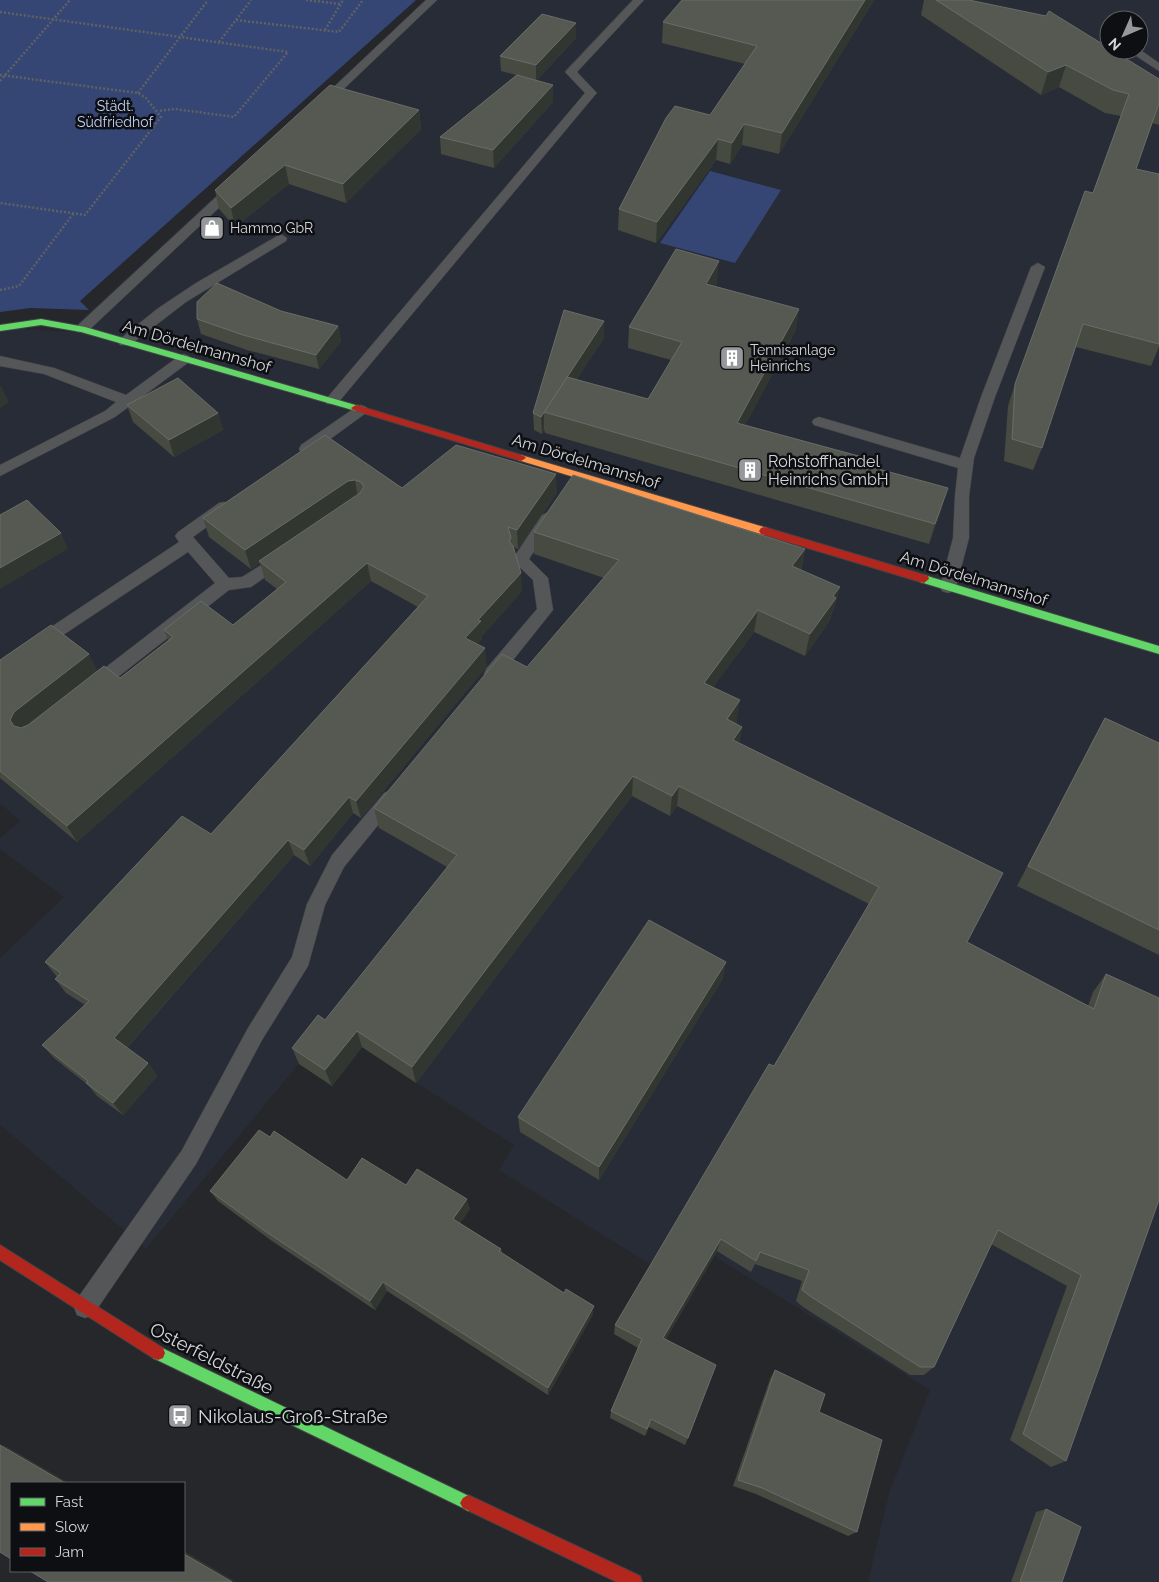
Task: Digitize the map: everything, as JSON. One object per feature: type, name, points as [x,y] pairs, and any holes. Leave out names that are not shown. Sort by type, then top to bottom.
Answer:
[{"type":"street","name":"Am Dördelmannshof","points":[[0,328],[41,322],[82,329],[332,401],[1159,650]]},
{"type":"street","name":"Osterfeldstraße","points":[[0,1252],[162,1355],[634,1582]]},
{"type":"lane","points":[[311,114],[432,0]]},
{"type":"lane","points":[[332,401],[591,93],[571,72],[640,0]]},
{"type":"lane","points":[[1147,60],[1159,68]]},
{"type":"lane","points":[[82,329],[246,175]]},
{"type":"lane","points":[[125,342],[147,322],[194,288],[282,238]]},
{"type":"lane","points":[[948,587],[961,538],[962,496],[966,465],[988,397],[1038,267]]},
{"type":"lane","points":[[0,471],[110,414],[184,359]]},
{"type":"lane","points":[[0,361],[20,363],[59,374],[127,401]]},
{"type":"lane","points":[[296,456],[361,410]]},
{"type":"lane","points":[[819,422],[966,465]]},
{"type":"lane","points":[[568,491],[579,476]]},
{"type":"lane","points":[[225,584],[183,536],[240,496]]},
{"type":"lane","points":[[482,686],[545,610],[540,578],[520,560],[557,506]]},
{"type":"lane","points":[[29,650],[189,544]]},
{"type":"lane","points":[[85,693],[225,584],[245,583],[294,550]]},
{"type":"lane","points":[[85,1306],[189,1157],[256,1034],[301,960],[316,904],[338,861],[401,785]]},
{"type":"path","points":[[0,81],[70,0]]},
{"type":"path","points":[[138,93],[208,0]]},
{"type":"path","points":[[219,42],[251,0]]},
{"type":"path","points":[[306,0],[341,4]]},
{"type":"path","points":[[325,30],[343,0]]},
{"type":"path","points":[[236,20],[339,32],[363,0]]},
{"type":"path","points":[[0,12],[288,52],[234,117],[174,109],[158,111]]},
{"type":"path","points":[[0,75],[138,93],[146,98],[161,117],[84,214],[0,203]]},
{"type":"path","points":[[0,290],[19,286],[73,214]]},
{"type":"shaded area","points":[[426,0],[1159,0],[1159,1582],[868,1582],[889,1493],[930,1390],[672,1230],[651,1265],[499,1170],[514,1145],[329,1027],[146,1249],[0,1125],[0,958],[64,897],[0,849],[0,838],[21,821],[0,804],[0,331],[16,328],[68,332]]},
{"type":"green space","name":"Städt. Südfriedhof","points":[[0,0],[416,0],[80,301],[89,310],[30,308],[0,312]]},
{"type":"green space","points":[[710,171],[781,190],[735,263],[660,243]]},
{"type":"building","points":[[682,0],[865,0],[782,133],[744,124],[732,143],[718,139],[657,222],[619,209],[666,118],[675,106],[710,115],[757,46],[663,22]]},
{"type":"building","points":[[936,0],[969,0],[1046,16],[1049,11],[1099,42],[1099,60],[1128,60],[1159,79],[1159,103],[1136,169],[1159,174],[1159,344],[1083,324],[1042,448],[1012,439],[1015,384],[1085,191],[1093,193],[1129,94],[1113,90],[1066,65],[1048,72]]},
{"type":"building","points":[[542,14],[576,23],[536,65],[500,56]]},
{"type":"building","points":[[517,75],[553,85],[493,150],[440,137]]},
{"type":"building","points":[[330,85],[419,110],[343,184],[285,165],[231,208],[215,190]]},
{"type":"building","points":[[676,249],[719,261],[706,284],[799,309],[737,423],[866,458],[864,465],[948,488],[935,524],[544,412],[567,377],[648,399],[682,342],[629,327]]},
{"type":"building","points":[[217,283],[281,311],[338,326],[316,355],[243,335],[197,319],[197,302]]},
{"type":"building","points":[[564,310],[604,321],[541,417],[533,413]]},
{"type":"building","points":[[178,378],[218,413],[169,440],[127,405]]},
{"type":"building","points":[[325,435],[402,488],[456,445],[556,474],[517,530],[508,527],[511,538],[509,541],[513,546],[521,573],[478,620],[481,621],[465,638],[485,648],[356,801],[349,797],[304,850],[288,840],[114,1038],[148,1063],[113,1103],[86,1083],[88,1081],[42,1045],[89,1001],[55,979],[61,973],[45,962],[182,816],[211,834],[428,596],[367,563],[67,826],[0,771],[0,660],[51,625],[89,654],[14,712],[10,720],[14,726],[21,728],[28,725],[104,666],[120,678],[173,637],[164,630],[201,601],[233,625],[286,582],[259,561],[360,493],[364,487],[361,482],[355,480],[348,481],[245,550],[203,518]]},
{"type":"building","points":[[573,475],[805,549],[792,566],[840,587],[833,596],[836,598],[810,634],[758,610],[704,683],[740,700],[727,719],[742,727],[733,740],[1003,873],[967,942],[1094,1009],[1106,974],[1159,998],[1159,1200],[1066,1461],[1023,1434],[1081,1275],[998,1230],[934,1367],[920,1367],[802,1290],[809,1270],[760,1252],[756,1261],[721,1239],[663,1338],[716,1365],[688,1438],[651,1419],[647,1429],[611,1411],[642,1339],[615,1325],[769,1064],[774,1066],[879,887],[679,786],[672,796],[633,776],[412,1067],[357,1031],[325,1070],[292,1048],[318,1015],[325,1020],[457,855],[374,808],[502,654],[527,667],[619,560],[534,532]]},
{"type":"building","points":[[27,500],[61,533],[0,568],[0,515]]},
{"type":"building","points":[[1105,718],[1159,743],[1159,930],[1028,866]]},
{"type":"building","points":[[649,920],[726,962],[599,1167],[518,1117]]},
{"type":"building","points":[[259,1130],[270,1137],[274,1131],[347,1180],[362,1158],[406,1185],[417,1169],[467,1199],[453,1219],[501,1249],[499,1251],[564,1293],[566,1289],[594,1306],[548,1388],[383,1282],[370,1301],[265,1231],[210,1191]]},
{"type":"building","points":[[775,1370],[825,1394],[819,1412],[882,1440],[857,1532],[762,1488],[738,1480]]},
{"type":"building","points":[[0,1445],[63,1482],[10,1482],[10,1558],[0,1552]]},
{"type":"building","points":[[1046,1509],[1081,1527],[1062,1582],[1020,1582]]},
{"type":"building","points":[[185,1555],[232,1582],[48,1582],[32,1572],[185,1572]]},
{"type":"traffic: fast","points":[[0,328],[41,322],[82,329],[356,408]]},
{"type":"traffic: fast","points":[[924,579],[1159,650]]},
{"type":"traffic: fast","points":[[158,1353],[468,1503]]},
{"type":"traffic: slow","points":[[521,458],[764,531]]},
{"type":"traffic: jam","points":[[356,408],[521,458]]},
{"type":"traffic: jam","points":[[764,531],[924,579]]},
{"type":"traffic: jam","points":[[0,1252],[158,1353]]},
{"type":"traffic: jam","points":[[468,1503],[634,1582]]},
{"type":"place","name":"Hammo GbR","points":[[212,228]]},
{"type":"place","name":"Tennisanlage Heinrichs","points":[[732,358]]},
{"type":"place","name":"Rohstoffhandel Heinrichs GmbH","points":[[750,470]]},
{"type":"place","name":"Nikolaus-Groß-Straße","points":[[180,1416]]}]
